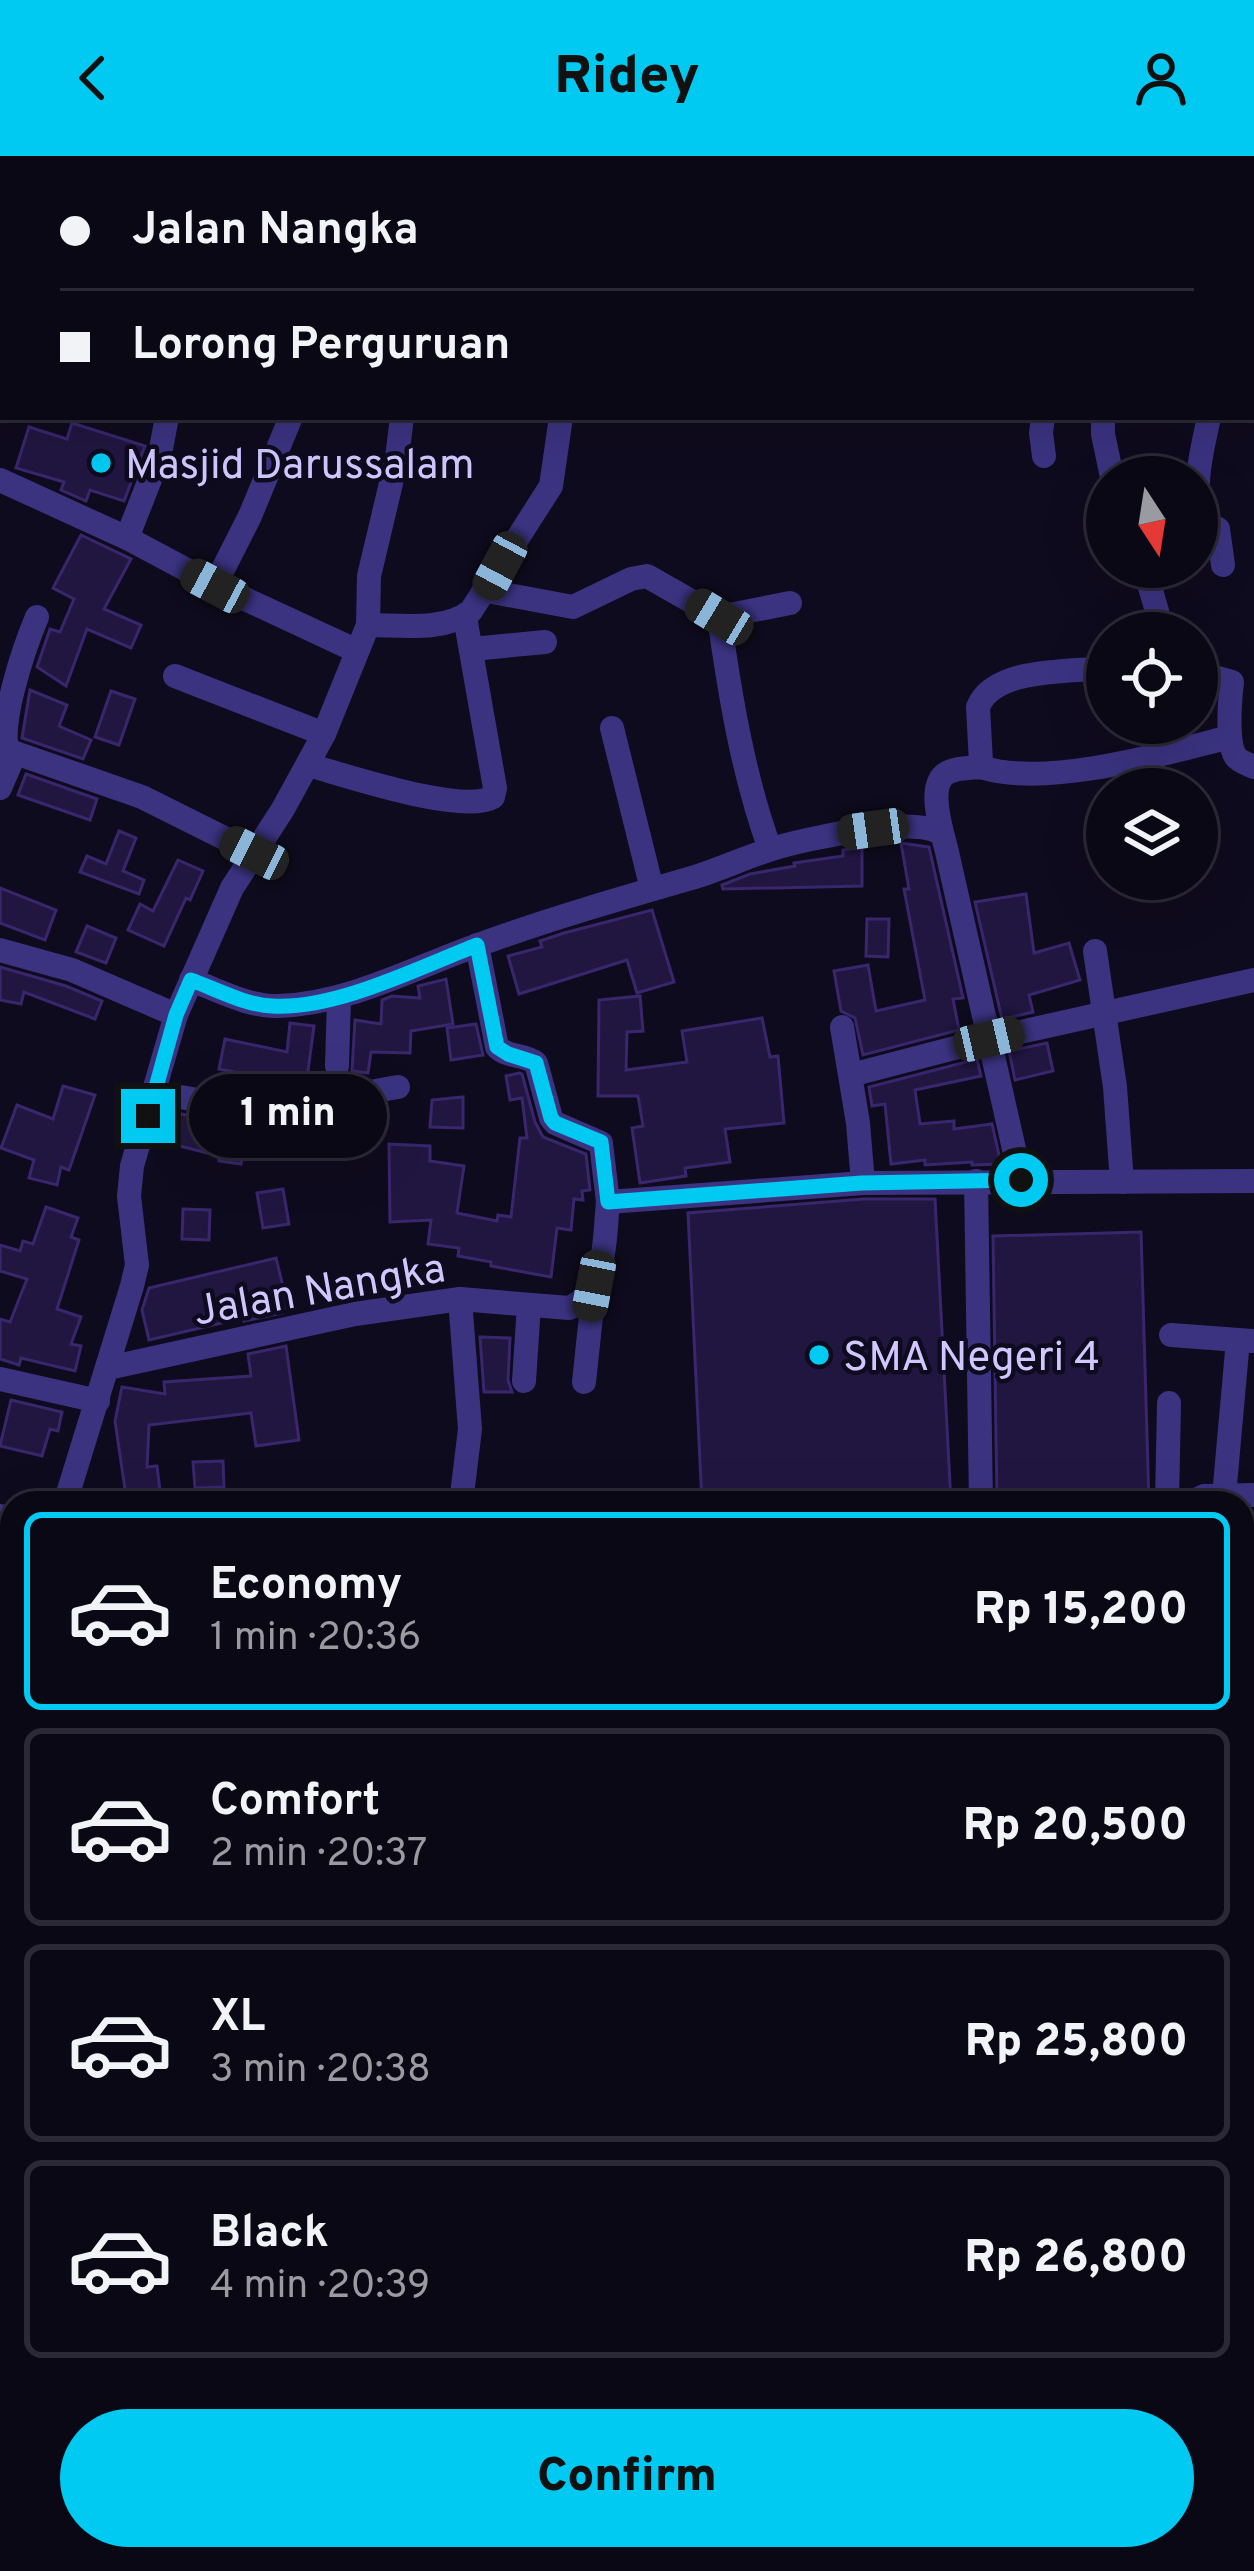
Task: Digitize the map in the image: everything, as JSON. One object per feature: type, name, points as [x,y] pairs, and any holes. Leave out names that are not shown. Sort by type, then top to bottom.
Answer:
[{"type":"street","points":[[127,538],[160,454],[166,420]]},
{"type":"street","points":[[215,586],[290,420]]},
{"type":"street","points":[[69,1491],[137,1265],[130,1182],[176,1015],[232,887],[324,734],[368,625],[369,576],[402,420]]},
{"type":"street","points":[[368,625],[428,625],[464,617],[487,591],[551,486],[562,420]]},
{"type":"street","points":[[1043,420],[1044,455]]},
{"type":"street","points":[[1103,420],[1108,456]]},
{"type":"street","points":[[1208,420],[1197,481],[1201,517],[1218,529],[1223,565]]},
{"type":"street","points":[[0,480],[357,651]]},
{"type":"street","points":[[487,591],[568,607],[647,575],[719,617],[790,603]]},
{"type":"street","points":[[37,617],[1,727],[4,747],[142,797],[254,853]]},
{"type":"street","points":[[308,765],[436,799],[493,797],[464,617]]},
{"type":"street","points":[[719,617],[755,808],[770,849]]},
{"type":"street","points":[[472,649],[545,643]]},
{"type":"street","points":[[982,767],[978,706],[990,688],[1031,675],[1086,670]]},
{"type":"street","points":[[175,676],[324,734]]},
{"type":"street","points":[[1243,682],[1230,737],[1239,760],[1254,767]]},
{"type":"street","points":[[612,728],[652,890]]},
{"type":"street","points":[[1021,1180],[941,834],[937,802],[942,777],[982,767],[1065,772],[1230,737]]},
{"type":"street","points":[[0,788],[15,753]]},
{"type":"street","points":[[191,980],[273,1006],[339,998],[477,945],[709,873],[770,849],[873,829],[922,827],[941,834]]},
{"type":"street","points":[[477,945],[497,1047],[536,1063],[555,1123],[601,1142],[608,1202],[589,1313],[584,1382]]},
{"type":"street","points":[[0,950],[72,970],[176,1015]]},
{"type":"street","points":[[1095,951],[1122,1182]]},
{"type":"street","points":[[851,1075],[1254,980]]},
{"type":"street","points":[[337,1066],[339,998]]},
{"type":"street","points":[[842,1027],[858,1123],[862,1183]]},
{"type":"street","points":[[154,1093],[272,1106],[398,1087]]},
{"type":"street","points":[[608,1202],[862,1183],[1254,1180]]},
{"type":"street","points":[[976,1181],[981,1491]]},
{"type":"street","name":"Jalan Nangka","points":[[108,1368],[355,1314],[460,1299],[569,1308],[582,1302],[594,1286]]},
{"type":"street","points":[[460,1299],[470,1429],[462,1491]]},
{"type":"street","points":[[524,1381],[530,1305]]},
{"type":"street","points":[[1171,1335],[1246,1341],[1225,1491]]},
{"type":"street","points":[[0,1379],[98,1401]]},
{"type":"street","points":[[1167,1491],[1169,1403]]},
{"type":"building","name":"Masjid Darussalam","points":[[72,423],[145,446],[124,501],[90,490],[86,501],[61,490],[64,482],[16,468],[29,427],[67,439]]},
{"type":"building","points":[[81,535],[131,559],[104,609],[141,625],[131,648],[87,629],[66,686],[37,667],[50,629],[60,632],[74,599],[53,588]]},
{"type":"building","points":[[30,690],[67,705],[59,726],[91,740],[83,759],[22,738]]},
{"type":"building","points":[[111,691],[135,699],[119,745],[95,737]]},
{"type":"building","points":[[26,774],[97,799],[90,820],[18,795]]},
{"type":"building","points":[[119,831],[136,838],[123,871],[144,880],[139,894],[80,872],[87,856],[106,864]]},
{"type":"building","points":[[901,843],[929,847],[963,998],[953,999],[959,1030],[863,1055],[855,1018],[841,1011],[834,971],[868,965],[876,1011],[925,1000],[904,889],[909,889]]},
{"type":"building","points":[[862,847],[862,886],[723,889],[722,885],[750,874],[843,856],[843,850]]},
{"type":"building","points":[[178,860],[203,871],[164,946],[128,930],[140,904],[153,911]]},
{"type":"building","points":[[0,888],[56,910],[45,940],[0,923]]},
{"type":"building","points":[[1026,894],[1034,953],[1069,943],[1080,980],[1029,995],[1033,1012],[1002,1019],[975,902]]},
{"type":"building","points":[[652,910],[674,982],[637,993],[627,960],[519,994],[508,956],[542,947],[540,941],[564,933]]},
{"type":"building","points":[[867,919],[889,919],[888,957],[866,956]]},
{"type":"building","points":[[87,926],[116,938],[106,963],[76,952]]},
{"type":"building","points":[[0,967],[102,1001],[95,1019],[24,992],[21,1004],[0,1000]]},
{"type":"building","points":[[446,979],[453,1024],[411,1031],[410,1053],[371,1052],[368,1073],[352,1071],[355,1020],[381,1024],[382,1000],[420,998],[418,986]]},
{"type":"building","points":[[640,996],[643,1031],[627,1032],[626,1070],[687,1062],[682,1031],[762,1018],[770,1057],[778,1056],[784,1123],[725,1129],[730,1162],[685,1168],[686,1176],[640,1183],[632,1128],[643,1126],[638,1096],[598,1096],[599,1000]]},
{"type":"building","points":[[290,1023],[314,1026],[306,1086],[279,1089],[279,1081],[219,1069],[225,1039],[287,1052]]},
{"type":"building","points":[[476,1024],[483,1055],[451,1060],[447,1028]]},
{"type":"building","points":[[1047,1043],[1053,1071],[1015,1080],[1009,1051]]},
{"type":"building","points":[[977,1059],[981,1076],[915,1090],[920,1124],[954,1121],[954,1129],[992,1124],[1001,1164],[925,1165],[925,1160],[891,1164],[885,1104],[872,1106],[869,1087]]},
{"type":"building","points":[[519,1073],[543,1137],[586,1154],[590,1190],[582,1191],[583,1200],[574,1199],[571,1230],[557,1228],[551,1277],[491,1266],[491,1262],[458,1256],[459,1248],[428,1244],[431,1220],[390,1222],[389,1144],[430,1146],[430,1161],[464,1166],[457,1213],[497,1221],[498,1215],[511,1217],[520,1138],[527,1138],[522,1098],[510,1100],[506,1076]]},
{"type":"building","points":[[63,1086],[95,1095],[69,1170],[61,1167],[57,1185],[29,1178],[34,1160],[1,1148],[17,1105],[53,1119]]},
{"type":"building","points":[[463,1097],[463,1128],[430,1127],[432,1100]]},
{"type":"building","points":[[373,1108],[376,1140],[349,1142],[350,1154],[328,1156],[333,1119]]},
{"type":"building","points":[[176,1113],[224,1122],[304,1120],[302,1152],[243,1153],[241,1164],[219,1161],[219,1156],[168,1143]]},
{"type":"building","points":[[283,1189],[289,1224],[263,1228],[257,1193]]},
{"type":"building","name":"SMA Negeri 4","points":[[864,1199],[935,1199],[950,1491],[701,1491],[688,1213]]},
{"type":"building","points":[[46,1207],[78,1218],[71,1237],[79,1240],[57,1309],[81,1317],[71,1344],[81,1346],[75,1371],[21,1358],[19,1365],[0,1359],[0,1319],[10,1322],[27,1279],[0,1271],[0,1245],[20,1251],[23,1241],[33,1244]]},
{"type":"building","points":[[183,1209],[210,1210],[209,1240],[182,1239]]},
{"type":"building","points":[[1141,1232],[1149,1491],[997,1491],[993,1236]]},
{"type":"building","points":[[276,1258],[288,1307],[282,1313],[149,1340],[142,1310],[149,1288]]},
{"type":"building","points":[[480,1337],[510,1338],[512,1392],[484,1392]]},
{"type":"building","points":[[286,1346],[299,1440],[256,1446],[251,1413],[149,1425],[147,1467],[157,1466],[160,1491],[125,1491],[115,1421],[122,1387],[165,1394],[164,1382],[251,1376],[248,1354]]},
{"type":"building","points":[[11,1400],[62,1412],[58,1431],[50,1429],[42,1456],[0,1446]]},
{"type":"building","points":[[223,1461],[224,1487],[195,1488],[193,1462]]},
{"type":"place","name":"Masjid Darussalam","points":[[101,463]]},
{"type":"place","name":"SMA Negeri 4","points":[[819,1355]]},
{"type":"route","points":[[148,1116],[176,1015],[191,980],[262,1005],[295,1005],[339,998],[477,945],[497,1047],[536,1063],[555,1123],[601,1142],[608,1202],[862,1183],[1021,1180]]}]
